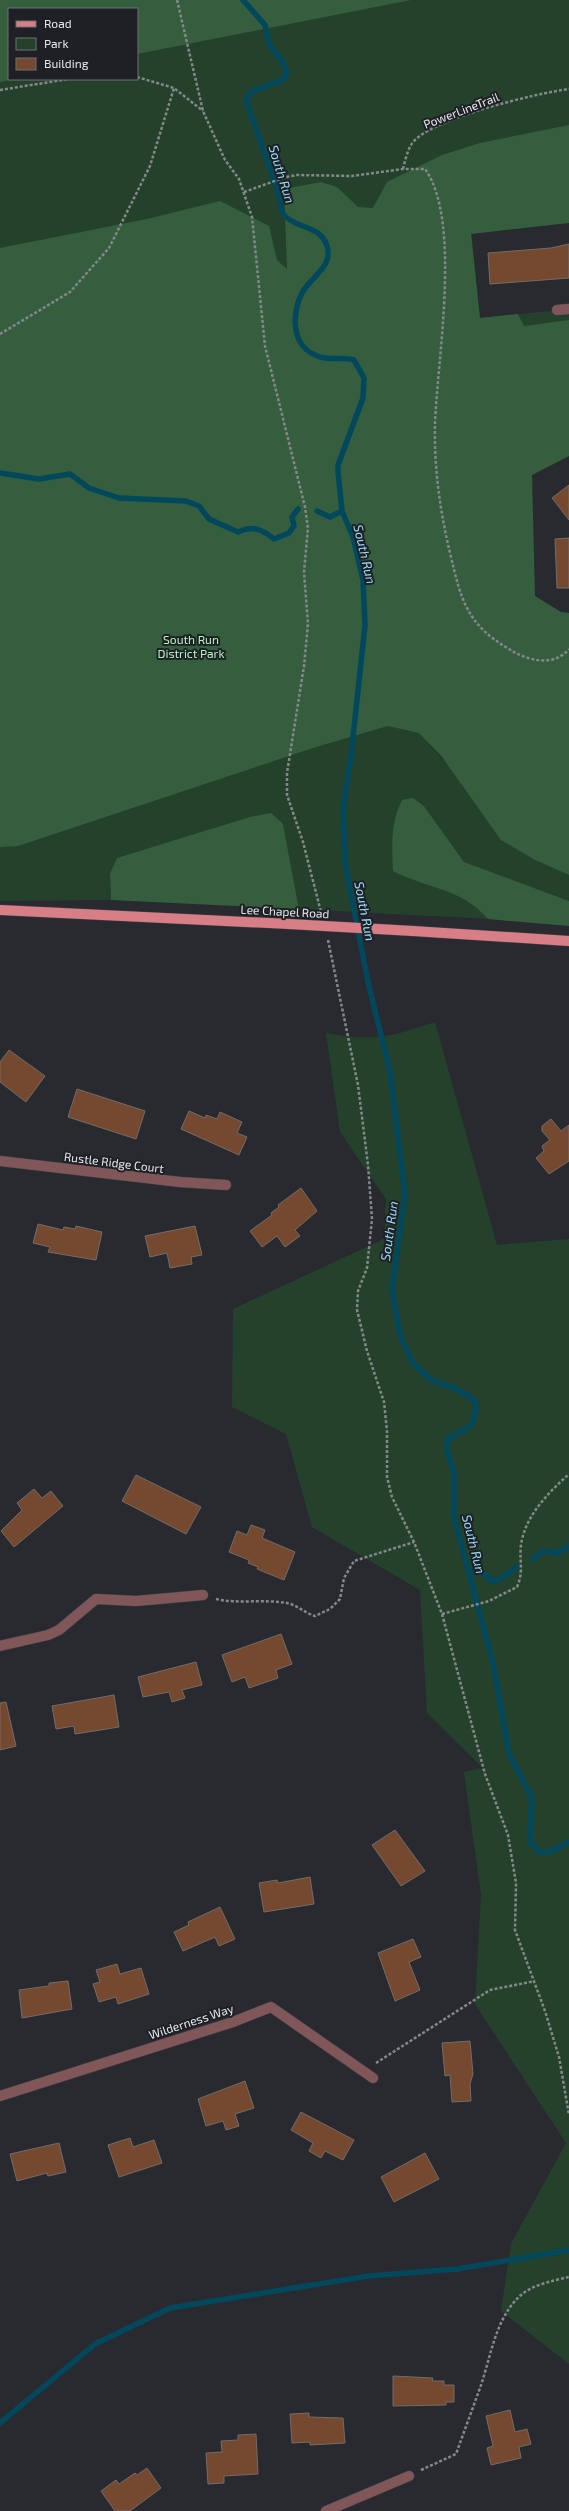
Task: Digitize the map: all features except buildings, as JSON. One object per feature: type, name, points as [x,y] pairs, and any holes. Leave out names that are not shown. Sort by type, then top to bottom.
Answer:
[{"type":"main road","name":"Lee Chapel Road","points":[[0,910],[289,924],[569,941]]},
{"type":"street","points":[[557,310],[569,308]]},
{"type":"street","name":"Rustle Ridge Court","points":[[0,1162],[226,1185]]},
{"type":"street","points":[[0,1646],[48,1635],[59,1630],[96,1598],[136,1601],[203,1595]]},
{"type":"street","name":"Wilderness Way","points":[[0,2096],[233,2022],[271,2007],[373,2078]]},
{"type":"street","points":[[326,2511],[409,2476]]},
{"type":"path","points":[[177,0],[203,111],[225,160],[239,179],[244,192],[255,235],[265,346],[298,468],[308,528],[304,572],[308,624],[304,666],[287,773],[286,795],[303,842],[322,915]]},
{"type":"path","points":[[138,78],[174,88],[203,111]]},
{"type":"path","points":[[0,90],[63,80]]},
{"type":"path","points":[[0,334],[70,292],[109,248],[150,166],[174,88]]},
{"type":"path","name":"PowerLineTrail","points":[[403,169],[411,145],[424,133],[488,107],[569,89]]},
{"type":"path","points":[[244,192],[286,177],[319,174],[352,176],[403,169],[425,169],[432,178],[441,214],[444,247],[444,276],[435,425],[436,467],[442,515],[456,579],[468,613],[480,628],[508,649],[535,661],[551,659],[565,654],[569,649]]},
{"type":"path","points":[[327,937],[358,1085],[368,1165],[372,1219],[367,1268],[358,1291],[357,1310],[367,1351],[384,1402],[387,1431],[387,1478],[392,1497],[414,1542],[442,1614],[485,1774],[508,1835],[516,1883],[515,1930],[535,1981],[558,2057],[569,2115]]},
{"type":"path","points":[[442,1614],[489,1601],[517,1587],[523,1568],[521,1546],[532,1513],[569,1474]]},
{"type":"path","points":[[203,1595],[228,1602],[243,1600],[289,1604],[315,1616],[330,1609],[340,1599],[344,1578],[354,1561],[414,1542]]},
{"type":"path","points":[[363,2071],[490,1990],[535,1981]]},
{"type":"path","points":[[409,2476],[456,2454],[496,2335],[508,2309],[522,2294],[556,2279],[569,2277]]},
{"type":"green space","name":"South Run District Park","points":[[0,0],[569,0],[569,178],[467,189],[480,318],[569,309],[569,417],[505,447],[428,743],[535,860],[569,875],[569,901],[464,862],[424,806],[403,876],[459,896],[479,910],[488,919],[299,909],[283,824],[110,874],[111,900],[0,901]]},
{"type":"green space","points":[[0,0],[411,0],[138,54],[138,8],[8,8],[9,80],[0,82]]},
{"type":"green space","name":"South Run District Park","points":[[569,125],[569,223],[471,234],[480,318],[518,314],[524,326],[569,320],[569,456],[532,475],[535,596],[561,612],[569,613],[569,875],[535,860],[501,840],[442,757],[419,733],[388,726],[316,747],[18,846],[0,847],[0,248],[147,219],[220,201],[269,226],[277,260],[287,269],[284,189],[321,182],[337,187],[358,207],[373,208],[387,182],[442,155],[480,143]]},
{"type":"green space","points":[[413,798],[424,806],[464,862],[569,901],[569,926],[488,919],[477,908],[455,894],[418,882],[393,871],[392,853],[395,818],[402,800]]},
{"type":"green space","points":[[271,813],[283,824],[299,909],[111,900],[110,874],[117,858],[250,817]]},
{"type":"green space","points":[[435,1022],[497,1245],[569,1239],[569,2364],[501,2311],[511,2244],[566,2143],[475,2004],[481,1895],[464,1772],[483,1768],[427,1713],[420,1590],[312,1527],[286,1434],[232,1407],[233,1309],[384,1239],[386,1199],[340,1132],[326,1033],[356,1037],[381,1036],[406,1031]]},
{"type":"waterway","name":"South Run","points":[[243,0],[265,25],[269,44],[282,61],[287,73],[284,79],[251,92],[246,100],[278,192],[282,210],[284,215],[295,223],[319,234],[324,239],[328,252],[326,263],[301,295],[296,313],[295,323],[297,332],[300,341],[305,348],[313,354],[323,358],[344,358],[354,360],[364,378],[363,398],[338,465],[342,511],[353,537],[363,580],[365,625],[351,756],[343,807],[345,861],[368,982],[390,1071],[405,1195],[392,1290],[400,1335],[412,1362],[431,1380],[454,1388],[470,1397],[476,1403],[475,1413],[471,1425],[447,1440],[447,1451],[454,1473],[454,1517],[493,1663],[509,1754],[532,1798],[530,1841],[539,1852],[549,1852],[569,1842]]},
{"type":"waterway","points":[[0,473],[39,479],[70,474],[89,488],[119,498],[186,501],[199,506],[209,519],[238,532],[248,529],[257,529],[274,539],[289,533],[294,526],[292,517],[298,509]]},
{"type":"waterway","points":[[317,511],[330,517],[342,511]]},
{"type":"waterway","points":[[533,1559],[543,1551],[557,1553],[569,1546]]},
{"type":"waterway","points":[[468,1571],[484,1573],[491,1581],[498,1580],[517,1567]]},
{"type":"waterway","points":[[0,2423],[95,2344],[170,2308],[368,2276],[457,2269],[569,2250]]}]
